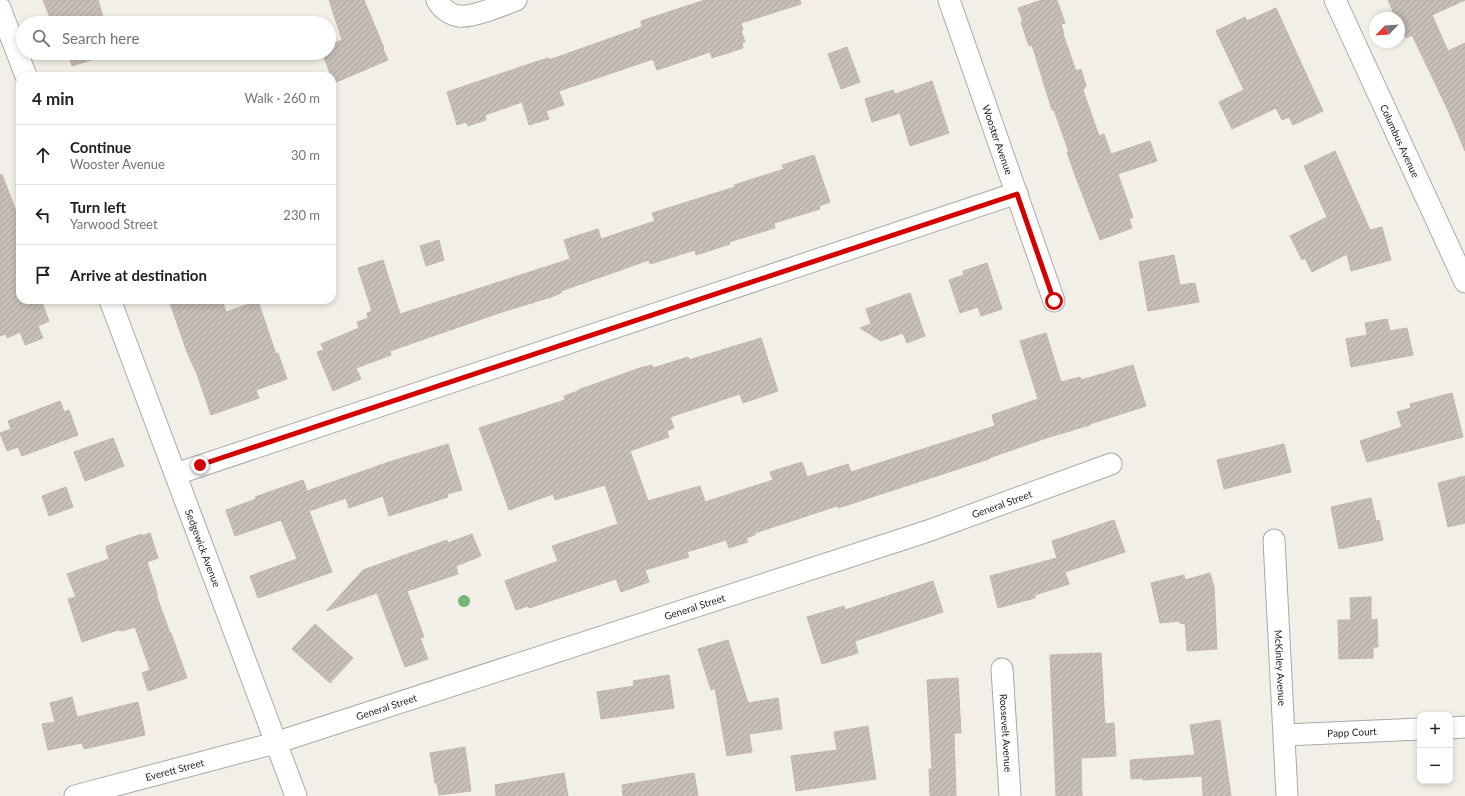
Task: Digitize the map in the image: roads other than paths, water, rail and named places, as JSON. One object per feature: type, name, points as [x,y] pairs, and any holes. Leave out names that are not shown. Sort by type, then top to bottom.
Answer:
[{"type":"street","points":[[437,0],[439,4],[448,12],[459,16],[470,16],[516,0]]},
{"type":"street","name":"Wooster Avenue","points":[[949,0],[1054,301]]},
{"type":"street","name":"Columbus Avenue","points":[[1336,0],[1465,282]]},
{"type":"street","points":[[0,8],[16,50]]},
{"type":"street","points":[[20,60],[24,72]]},
{"type":"street","points":[[176,474],[1017,194]]},
{"type":"street","name":"Sedgewick Avenue","points":[[112,304],[296,796]]},
{"type":"street","name":"General Street","points":[[275,743],[928,531],[1111,464]]},
{"type":"street","name":"McKinley Avenue","points":[[1274,540],[1288,796]]},
{"type":"street","name":"Roosevelt Avenue","points":[[1002,669],[1010,796]]},
{"type":"street","points":[[1453,728],[1465,727]]},
{"type":"street","name":"Papp Court","points":[[1285,735],[1417,729]]},
{"type":"street","name":"Everett Street","points":[[75,796],[275,743]]}]
